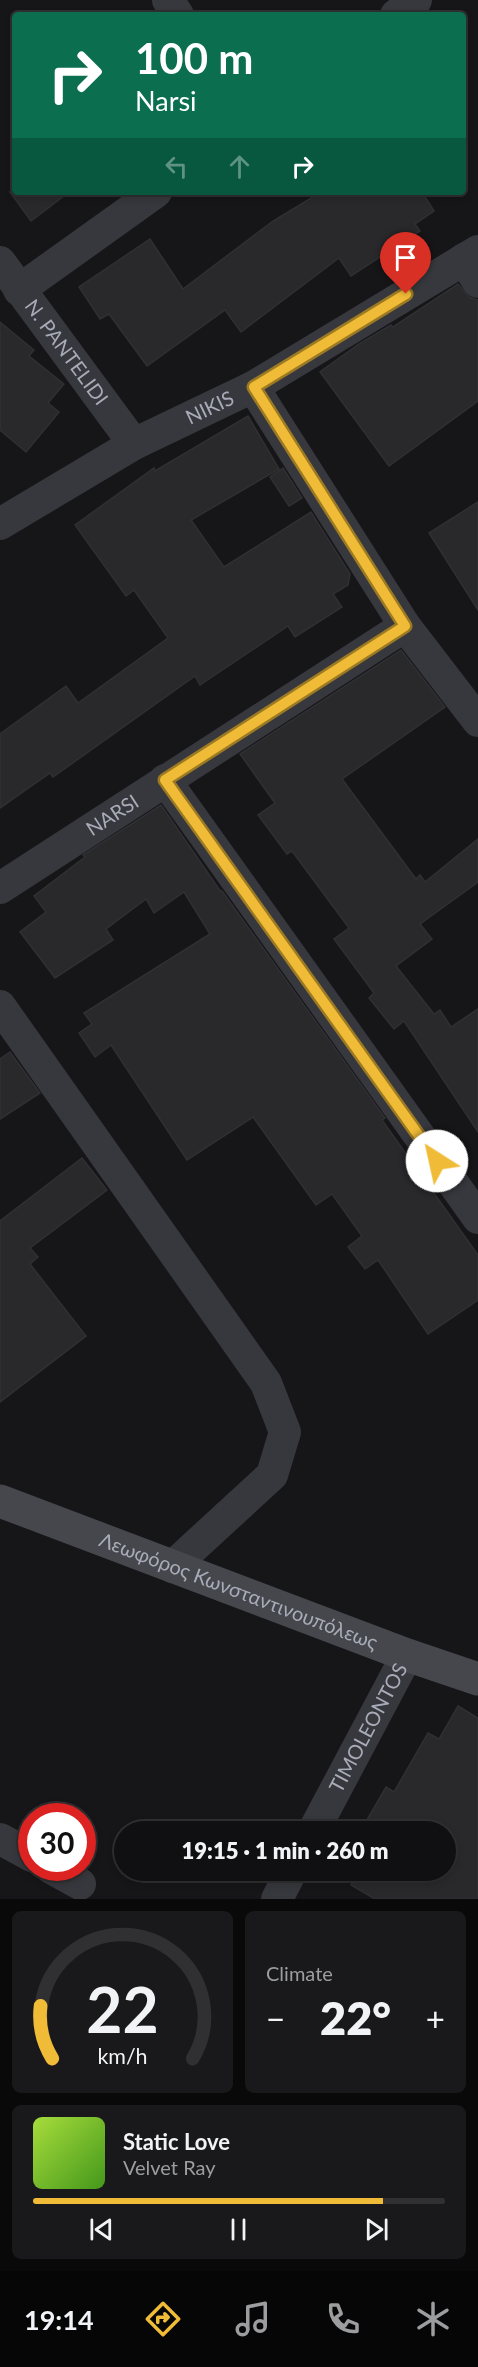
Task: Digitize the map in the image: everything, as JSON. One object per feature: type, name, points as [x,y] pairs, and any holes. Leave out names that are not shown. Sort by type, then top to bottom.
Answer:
[{"type":"street","points":[[400,12],[416,0]]},
{"type":"street","points":[[19,290],[152,195]]},
{"type":"street","name":"N. PANTELIDI","points":[[0,262],[134,444]]},
{"type":"street","name":"NIKIS","points":[[0,524],[134,444],[254,387],[473,264]]},
{"type":"street","points":[[254,387],[405,626],[478,721]]},
{"type":"street","name":"NARSI","points":[[0,888],[405,626]]},
{"type":"street","points":[[165,780],[478,1218]]},
{"type":"street","points":[[0,1006],[266,1383],[285,1432],[272,1475],[172,1567]]},
{"type":"street","name":"Λεωφόρος Κωνσταντινουπόλεως","points":[[0,1501],[407,1655],[478,1679]]},
{"type":"street","name":"TIMOLEONTOS","points":[[319,1821],[407,1655]]},
{"type":"street","points":[[0,1839],[18,1849]]},
{"type":"street","points":[[75,1881],[80,1884]]},
{"type":"building","points":[[12,195],[65,195],[31,221]]},
{"type":"building","points":[[316,195],[424,195],[434,211],[415,224],[420,231],[351,276],[339,258],[241,332],[225,310],[147,366],[109,314],[100,319],[79,287],[150,239],[183,289],[273,221]]},
{"type":"building","points":[[458,284],[469,297],[478,300],[478,401],[389,466],[320,372],[359,344],[391,325],[393,327]]},
{"type":"building","points":[[0,322],[34,350],[29,356],[64,384],[48,403],[59,412],[26,452],[0,430]]},
{"type":"building","points":[[248,416],[279,469],[191,520],[224,567],[311,512],[350,574],[348,585],[333,594],[342,607],[295,637],[288,626],[200,685],[195,676],[53,777],[50,773],[0,808],[0,734],[66,686],[78,703],[168,638],[134,590],[126,596],[75,525],[154,468],[155,471]]},
{"type":"building","points":[[283,468],[302,498],[289,506],[270,477]]},
{"type":"building","points":[[478,502],[478,610],[429,533]]},
{"type":"building","points":[[401,650],[445,707],[342,779],[416,879],[420,875],[425,882],[478,839],[478,882],[420,924],[432,939],[396,966],[434,1014],[440,1010],[451,1027],[478,1009],[478,1132],[404,1021],[394,1029],[369,998],[374,993],[334,939],[349,928],[292,851],[287,854],[258,815],[275,803],[240,754]]},
{"type":"building","points":[[161,805],[221,892],[385,1118],[382,1120],[478,1255],[478,1300],[428,1334],[378,1260],[365,1269],[348,1247],[362,1236],[332,1194],[316,1205],[253,1117],[187,1160],[111,1045],[95,1057],[79,1033],[92,1024],[84,1013],[210,934],[184,892],[154,913],[146,899],[106,929],[113,940],[55,978],[20,932],[46,912],[34,896],[85,857],[83,855]]},
{"type":"building","points":[[10,1052],[40,1093],[0,1119],[0,1059]]},
{"type":"building","points":[[82,1158],[107,1190],[30,1248],[38,1257],[30,1264],[86,1336],[0,1402],[0,1221]]},
{"type":"building","points":[[458,1706],[478,1718],[478,1899],[375,1899],[351,1885],[353,1881],[456,1881],[456,1821],[366,1821],[386,1787],[394,1792],[428,1733],[439,1739]]},
{"type":"route","points":[[406,294],[254,387],[405,626],[165,780],[437,1161]]}]
